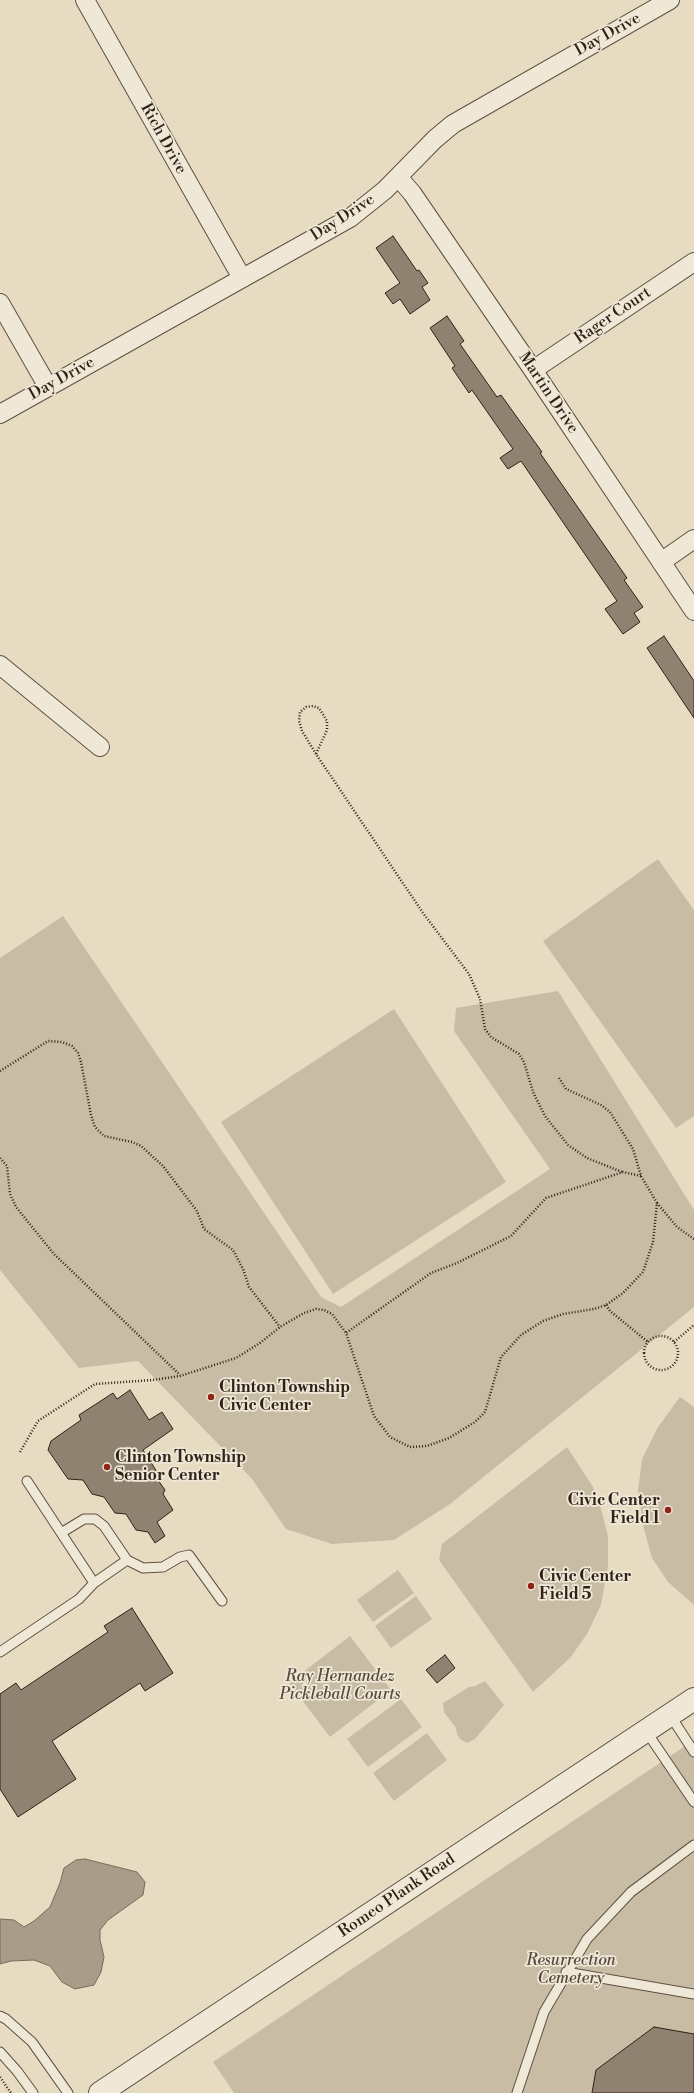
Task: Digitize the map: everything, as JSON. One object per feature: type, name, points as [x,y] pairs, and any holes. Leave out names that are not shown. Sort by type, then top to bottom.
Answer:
[{"type":"street","name":"Rich Drive","points":[[85,0],[242,278]]},
{"type":"street","name":"Day Drive","points":[[0,414],[350,218],[367,206],[398,177],[434,139],[453,124],[670,0]]},
{"type":"street","name":"Martin Drive","points":[[398,177],[412,193],[533,370],[694,611]]},
{"type":"street","name":"Rager Court","points":[[533,370],[694,262]]},
{"type":"street","points":[[0,303],[48,386]]},
{"type":"street","points":[[660,562],[694,539]]},
{"type":"street","points":[[0,665],[100,747]]},
{"type":"street","name":"Romeo Plank Road","points":[[104,2092],[694,1699]]},
{"type":"lane","points":[[27,1481],[94,1583]]},
{"type":"lane","points":[[61,1533],[84,1519],[95,1519],[104,1526],[127,1560],[143,1568],[154,1569],[163,1567],[180,1557],[189,1555],[222,1601]]},
{"type":"lane","points":[[0,1652],[79,1599],[94,1583],[127,1560]]},
{"type":"lane","points":[[670,1714],[694,1752]]},
{"type":"lane","points":[[646,1731],[694,1802]]},
{"type":"lane","points":[[517,2093],[544,2012],[566,1972],[587,1939],[631,1892],[694,1845]]},
{"type":"lane","points":[[566,1972],[694,1994]]},
{"type":"lane","points":[[0,2016],[6,2019],[32,2042],[68,2093]]},
{"type":"lane","points":[[0,2052],[18,2071],[33,2093]]},
{"type":"path","points":[[316,754],[327,730],[328,721],[319,708],[313,706],[306,707],[300,712],[299,721],[302,731],[316,754],[409,894],[468,974],[480,999],[485,1029],[491,1037],[519,1054],[524,1062],[533,1092],[555,1130],[568,1145],[586,1158],[623,1172],[641,1176]]},
{"type":"path","points":[[0,1070],[48,1041],[62,1042],[72,1046],[78,1053],[81,1062],[91,1115],[95,1127],[104,1136],[132,1142],[141,1146],[163,1166],[197,1211],[204,1229],[233,1250],[243,1268],[249,1287],[280,1327]]},
{"type":"path","points":[[559,1078],[566,1089],[610,1112],[633,1149],[641,1176],[657,1203],[677,1226],[694,1239]]},
{"type":"path","points":[[0,1158],[7,1166],[10,1194],[16,1207],[50,1248],[180,1376]]},
{"type":"path","points":[[346,1333],[431,1273],[457,1263],[511,1236],[546,1198],[623,1172]]},
{"type":"path","points":[[20,1452],[38,1421],[94,1384],[153,1380],[180,1376],[236,1358],[260,1343],[280,1327],[304,1313],[316,1309],[324,1310],[332,1314],[346,1333],[374,1416],[390,1437],[410,1447],[427,1446],[449,1438],[482,1417],[485,1412],[501,1357],[521,1335],[543,1321],[563,1314],[594,1309],[606,1305],[623,1293],[643,1272],[653,1242],[657,1203]]},
{"type":"path","points":[[606,1305],[610,1311],[648,1342]]},
{"type":"path","points":[[674,1342],[694,1325]]},
{"type":"path","points":[[660,1336],[674,1342],[678,1352],[678,1358],[672,1367],[661,1371],[651,1367],[645,1359],[645,1348],[648,1342],[660,1336]]},
{"type":"path","points":[[0,2077],[11,2093]]},
{"type":"green space","points":[[658,859],[694,910],[694,1116],[676,1128],[543,941]]},
{"type":"green space","points":[[63,916],[321,1297],[341,1307],[550,1169],[454,1031],[456,1008],[558,991],[694,1210],[694,1307],[450,1504],[394,1540],[332,1544],[286,1529],[252,1479],[138,1361],[79,1368],[0,1270],[0,958]]},
{"type":"green space","points":[[394,1009],[506,1182],[333,1294],[221,1122]]},
{"type":"green space","name":"Civic Center Field 1","points":[[680,1397],[694,1407],[694,1605],[668,1582],[652,1558],[644,1529],[638,1491],[642,1459],[658,1427]]},
{"type":"green space","name":"Civic Center Field 5","points":[[567,1447],[593,1487],[601,1509],[608,1536],[608,1566],[601,1605],[587,1634],[570,1658],[533,1692],[439,1560],[442,1544]]},
{"type":"green space","points":[[398,1570],[414,1593],[373,1622],[357,1600]]},
{"type":"green space","points":[[416,1596],[432,1619],[391,1648],[375,1626]]},
{"type":"green space","name":"Ray Hernandez Pickleball Courts","points":[[350,1636],[391,1690],[330,1737],[289,1683]]},
{"type":"green space","points":[[485,1681],[504,1705],[475,1739],[467,1743],[460,1739],[457,1734],[456,1728],[444,1712],[443,1703],[469,1687]]},
{"type":"green space","points":[[401,1699],[422,1727],[368,1767],[347,1739]]},
{"type":"green space","points":[[427,1733],[447,1760],[394,1801],[373,1773]]},
{"type":"green space","name":"Resurrection Cemetery","points":[[694,1740],[694,2093],[234,2093],[213,2062]]},
{"type":"shaded area","points":[[85,1859],[137,1872],[145,1882],[143,1895],[108,1920],[100,1930],[100,1940],[104,1957],[101,1972],[94,1985],[75,1989],[62,1982],[50,1966],[34,1960],[11,1961],[0,1964],[0,1919],[14,1920],[24,1927],[34,1921],[50,1907],[60,1883],[64,1868],[76,1860]]},
{"type":"building","points":[[393,236],[417,271],[419,270],[428,283],[422,287],[430,300],[410,314],[400,299],[393,304],[385,293],[400,283],[376,248]]},
{"type":"building","points":[[447,316],[464,341],[460,344],[497,397],[501,395],[542,452],[540,453],[627,578],[624,580],[643,607],[634,613],[640,622],[623,634],[605,609],[617,601],[521,461],[508,469],[500,458],[513,449],[472,390],[469,393],[452,368],[455,366],[430,328]]},
{"type":"building","points":[[664,636],[694,681],[694,718],[647,648]]},
{"type":"building","name":"Clinton Township Senior Center","points":[[130,1390],[149,1420],[162,1412],[173,1429],[143,1450],[159,1475],[158,1480],[165,1490],[163,1494],[173,1510],[157,1522],[165,1536],[155,1543],[148,1532],[136,1530],[126,1514],[115,1513],[104,1497],[92,1494],[83,1480],[68,1479],[48,1450],[51,1441],[81,1420],[79,1415],[113,1393],[117,1399]]},
{"type":"building","points":[[132,1608],[173,1673],[145,1691],[140,1683],[52,1741],[76,1779],[18,1817],[0,1789],[0,1694],[16,1683],[21,1690],[108,1632],[104,1626]]},
{"type":"building","points":[[445,1655],[455,1668],[437,1683],[426,1670]]},
{"type":"building","points":[[654,2027],[694,2034],[694,2093],[592,2093],[596,2070]]},
{"type":"place","name":"Clinton Township Civic Center","points":[[211,1397]]},
{"type":"place","name":"Clinton Township Senior Center","points":[[107,1467]]},
{"type":"place","name":"Civic Center Field 1","points":[[668,1510]]},
{"type":"place","name":"Civic Center Field 5","points":[[531,1586]]}]
